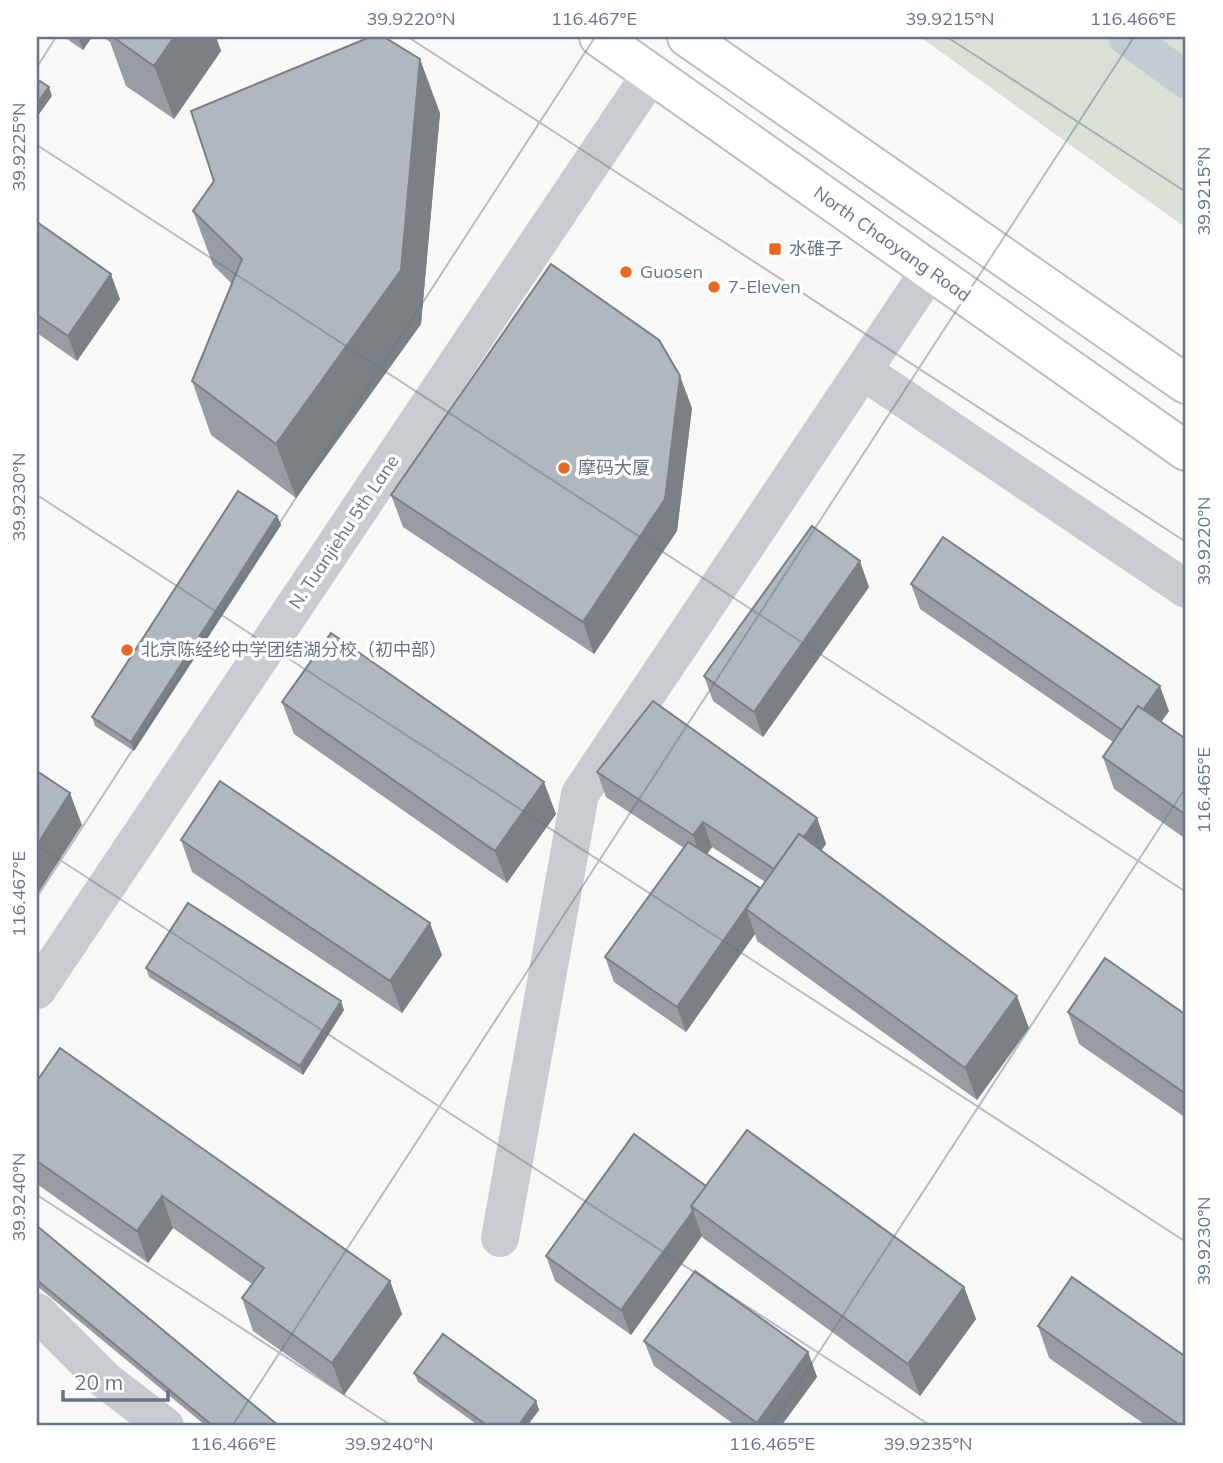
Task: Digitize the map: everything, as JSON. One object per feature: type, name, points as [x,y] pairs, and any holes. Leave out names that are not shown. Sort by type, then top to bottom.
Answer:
[{"type":"main road","name":"North Chaoyang Road","points":[[598,37],[1186,451]]},
{"type":"main road","points":[[687,37],[1186,384]]},
{"type":"street","name":"N. Tuanjiehu 5th Lane","points":[[37,990],[651,74]]},
{"type":"street","points":[[500,1238],[580,794],[930,270]]},
{"type":"street","points":[[863,371],[1186,589]]},
{"type":"street","points":[[37,1312],[105,1381],[164,1426]]},
{"type":"shaded area","points":[[920,37],[1186,37],[1186,228]]},
{"type":"building","points":[[113,37],[174,37],[154,66]]},
{"type":"building","points":[[370,37],[384,37],[420,59],[401,270],[276,444],[192,381],[242,259],[193,211],[214,181],[191,111]]},
{"type":"building","points":[[40,81],[49,87],[37,103],[37,85]]},
{"type":"building","points":[[37,222],[111,274],[68,336],[37,315]]},
{"type":"building","name":"摩码大厦","points":[[551,264],[659,340],[680,376],[665,499],[583,622],[391,495]]},
{"type":"building","points":[[238,491],[277,516],[131,742],[92,717]]},
{"type":"building","points":[[812,526],[860,561],[754,712],[704,676]]},
{"type":"building","points":[[943,537],[1160,686],[1143,710],[1138,706],[1122,730],[911,584]]},
{"type":"building","points":[[331,633],[544,782],[495,851],[282,702]]},
{"type":"building","points":[[653,701],[817,818],[804,837],[799,834],[774,869],[703,822],[693,835],[597,772]]},
{"type":"building","points":[[1138,706],[1186,739],[1186,815],[1103,757]]},
{"type":"building","points":[[37,771],[70,793],[37,845]]},
{"type":"building","points":[[220,781],[430,923],[390,981],[181,840]]},
{"type":"building","points":[[799,834],[1017,996],[965,1068],[746,909]]},
{"type":"building","points":[[688,842],[760,888],[677,1007],[605,957]]},
{"type":"building","points":[[188,903],[341,1001],[300,1066],[146,968]]},
{"type":"building","points":[[1105,958],[1186,1015],[1186,1094],[1068,1012]]},
{"type":"building","points":[[60,1048],[390,1281],[332,1363],[242,1298],[264,1268],[162,1196],[137,1231],[37,1161],[37,1081]]},
{"type":"building","points":[[747,1130],[964,1287],[908,1364],[691,1206]]},
{"type":"building","points":[[634,1134],[706,1186],[691,1206],[693,1211],[621,1310],[546,1256]]},
{"type":"building","points":[[37,1226],[279,1426],[213,1426],[37,1280]]},
{"type":"building","points":[[695,1271],[808,1352],[757,1423],[644,1341]]},
{"type":"building","points":[[1072,1277],[1186,1357],[1186,1426],[1181,1426],[1038,1326]]},
{"type":"building","points":[[443,1334],[536,1401],[518,1426],[488,1426],[414,1373]]},
{"type":"waterway","points":[[1127,37],[1186,80]]},
{"type":"place","name":"水碓子","points":[[775,249]]},
{"type":"place","name":"Guosen","points":[[626,272]]},
{"type":"place","name":"7-Eleven","points":[[714,287]]},
{"type":"place","name":"摩码大厦","points":[[564,468]]},
{"type":"place","name":"北京陈经纶中学团结湖分校（初中部）","points":[[127,650]]}]
